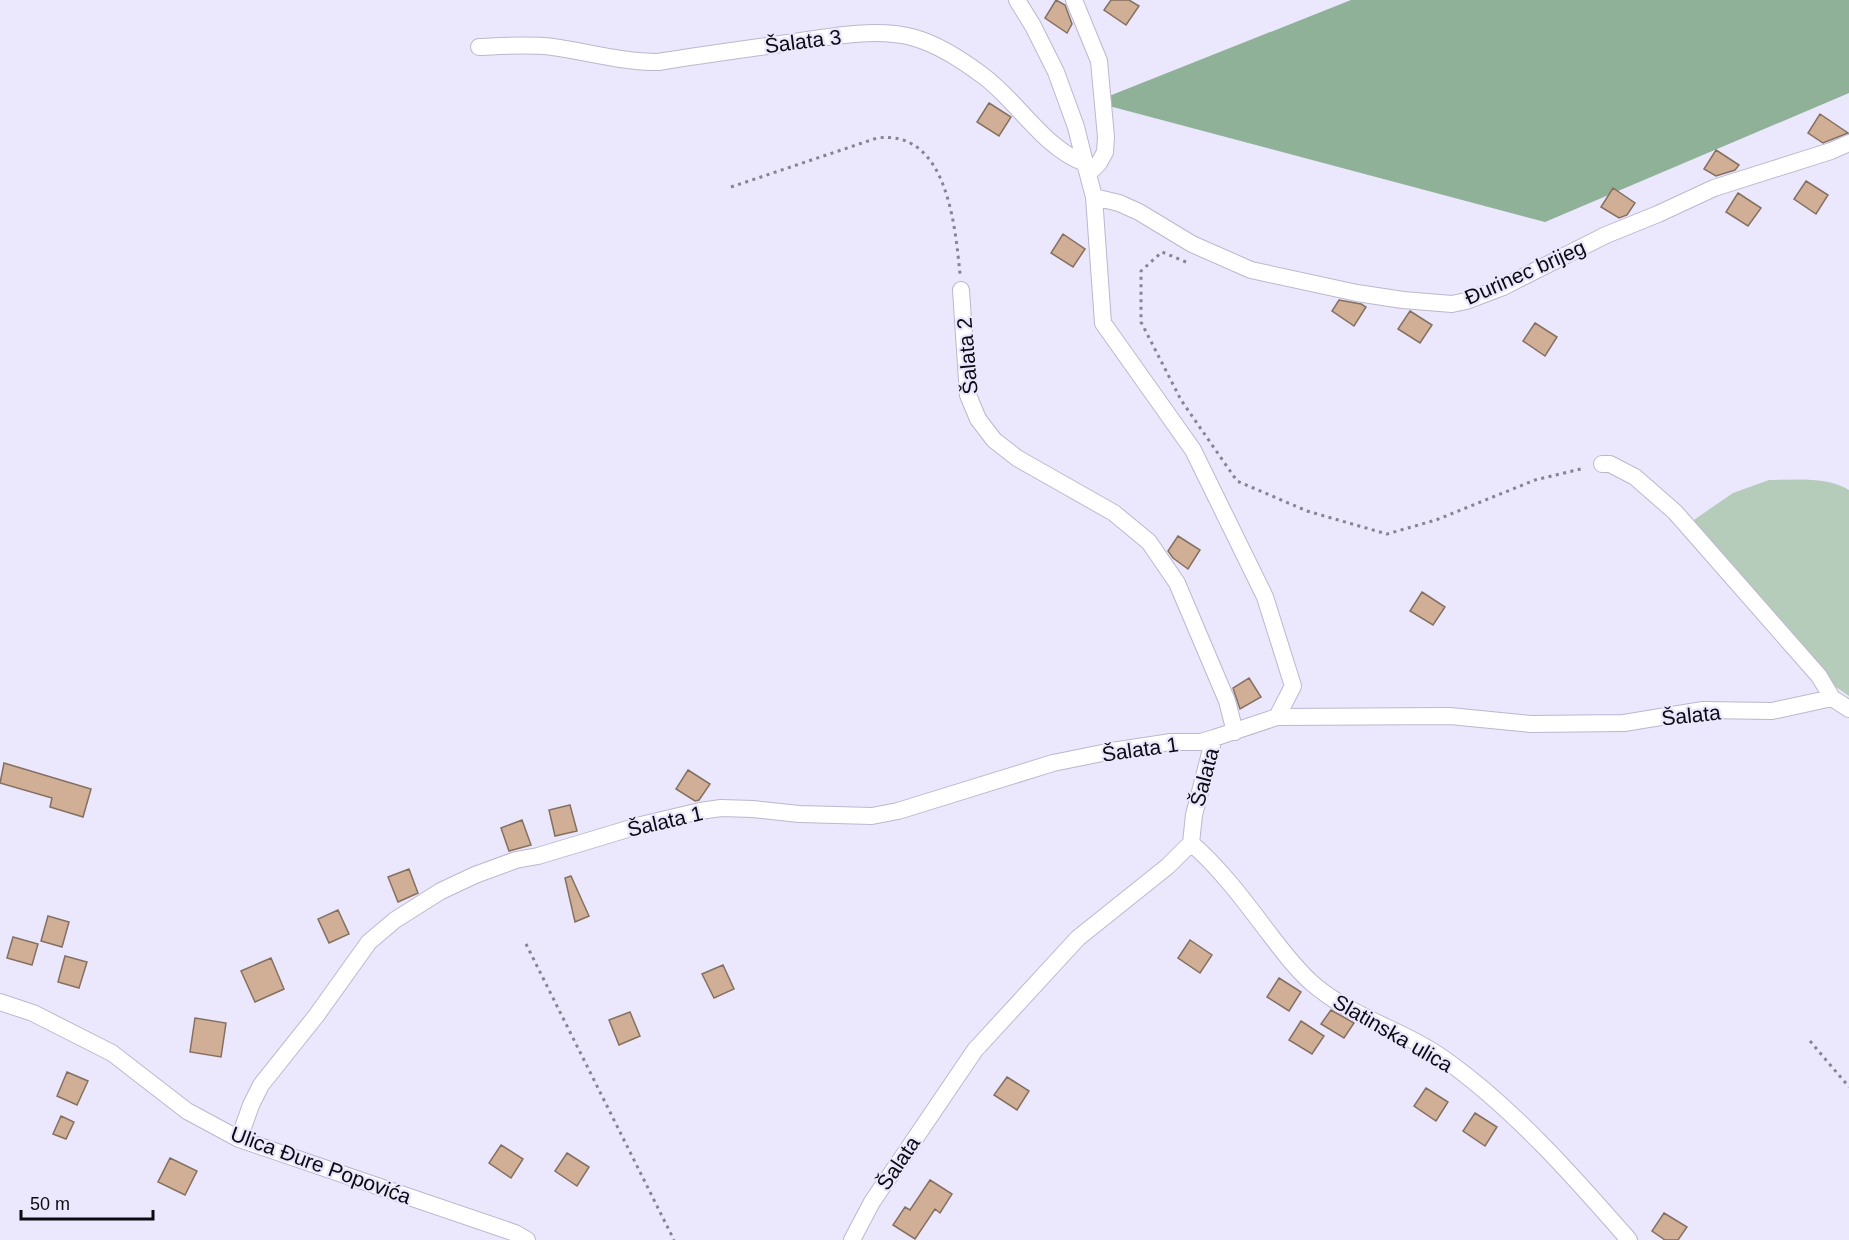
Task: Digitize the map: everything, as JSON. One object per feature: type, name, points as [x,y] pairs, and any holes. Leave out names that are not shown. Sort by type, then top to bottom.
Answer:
[{"type":"street","points":[[1017,0],[1056,72],[1087,168],[1094,197],[1103,323],[1193,450],[1265,597],[1293,686],[1277,717]]},
{"type":"street","points":[[1074,0],[1100,61],[1106,136],[1105,152],[1099,163],[1087,168]]},
{"type":"street","name":"Šalata 3","points":[[479,47],[519,45],[551,47],[632,62],[657,62],[826,37],[878,33],[914,38],[954,55],[985,77],[1055,145],[1087,168]]},
{"type":"street","name":"Đurinec brijeg","points":[[1094,197],[1119,203],[1139,212],[1192,244],[1251,270],[1357,293],[1452,304],[1503,287],[1606,235],[1714,188],[1849,142]]},
{"type":"street","name":"Šalata 2","points":[[961,290],[968,394],[978,419],[994,440],[1017,458],[1114,513],[1149,542],[1177,584],[1227,701],[1235,732]]},
{"type":"street","points":[[1602,464],[1610,464],[1635,477],[1675,512],[1819,676],[1832,698],[1849,710]]},
{"type":"street","name":"Šalata","points":[[852,1240],[872,1202],[975,1050],[1078,938],[1168,866],[1191,843],[1194,815],[1214,738],[1277,717],[1450,717],[1531,724],[1624,723],[1703,710],[1772,711],[1832,698]]},
{"type":"street","name":"Šalata 1","points":[[239,1139],[261,1084],[316,1016],[369,942],[395,920],[441,891],[475,875],[516,860],[700,811],[721,808],[799,814],[872,816],[898,811],[1053,763],[1112,751],[1171,742],[1201,742],[1214,738]]},
{"type":"street","name":"Slatinska ulica","points":[[1191,843],[1207,856],[1228,880],[1303,976],[1345,1008],[1424,1046],[1447,1060],[1503,1107],[1590,1195],[1629,1240]]},
{"type":"street","name":"Ulica Đure Popovića","points":[[0,1002],[33,1013],[112,1053],[187,1111],[239,1139],[515,1233],[527,1240]]},
{"type":"path","name":"Šalata 2","points":[[732,187],[877,138],[884,137],[912,144],[922,149],[942,179],[957,245],[961,290]]},
{"type":"path","points":[[1193,264],[1162,252],[1142,271],[1141,322],[1181,400],[1237,481],[1307,511],[1387,534],[1436,520],[1535,480],[1602,464]]},
{"type":"path","points":[[526,944],[674,1240]]},
{"type":"path","points":[[1810,1041],[1849,1087]]},
{"type":"green space","points":[[1351,0],[1849,0],[1849,93],[1545,222],[1094,102]]},
{"type":"green space","points":[[1769,480],[1821,481],[1849,490],[1849,696],[1836,687],[1688,524],[1733,493]]},
{"type":"building","points":[[1056,0],[1065,5],[1072,24],[1067,33],[1045,18]]},
{"type":"building","points":[[1111,0],[1129,0],[1139,6],[1126,25],[1104,10]]},
{"type":"building","points":[[989,103],[1011,117],[999,136],[977,122]]},
{"type":"building","points":[[1820,114],[1848,133],[1823,143],[1808,133]]},
{"type":"building","points":[[1716,150],[1739,165],[1735,170],[1716,176],[1704,169]]},
{"type":"building","points":[[1806,181],[1828,195],[1816,214],[1794,199]]},
{"type":"building","points":[[1613,188],[1635,203],[1627,215],[1619,218],[1601,207]]},
{"type":"building","points":[[1738,193],[1761,208],[1748,226],[1726,212]]},
{"type":"building","points":[[1063,234],[1085,249],[1073,267],[1051,253]]},
{"type":"building","points":[[1339,300],[1366,307],[1354,326],[1332,311]]},
{"type":"building","points":[[1410,311],[1432,325],[1420,343],[1398,329]]},
{"type":"building","points":[[1535,323],[1557,337],[1545,356],[1523,341]]},
{"type":"building","points":[[1178,536],[1200,550],[1188,569],[1173,558],[1168,551]]},
{"type":"building","points":[[1422,592],[1445,607],[1433,625],[1410,611]]},
{"type":"building","points":[[1249,678],[1261,697],[1240,709],[1233,688]]},
{"type":"building","points":[[4,763],[91,789],[83,817],[50,807],[52,798],[0,783]]},
{"type":"building","points":[[688,770],[710,784],[699,800],[695,801],[676,789]]},
{"type":"building","points":[[570,805],[577,831],[555,836],[549,810]]},
{"type":"building","points":[[522,820],[531,845],[509,851],[501,828]]},
{"type":"building","points":[[409,869],[418,893],[398,902],[388,877]]},
{"type":"building","points":[[571,876],[589,916],[575,922],[565,878]]},
{"type":"building","points":[[338,910],[349,934],[329,943],[318,919]]},
{"type":"building","points":[[48,916],[69,922],[62,947],[41,941]]},
{"type":"building","points":[[13,937],[38,944],[32,965],[7,958]]},
{"type":"building","points":[[1190,940],[1212,955],[1200,973],[1178,958]]},
{"type":"building","points":[[65,956],[87,962],[79,988],[58,982]]},
{"type":"building","points":[[271,958],[284,989],[255,1002],[241,971]]},
{"type":"building","points":[[723,965],[734,989],[714,998],[702,974]]},
{"type":"building","points":[[1279,978],[1301,992],[1289,1011],[1267,997]]},
{"type":"building","points":[[1331,1010],[1354,1023],[1344,1038],[1321,1024]]},
{"type":"building","points":[[630,1012],[640,1036],[619,1045],[609,1020]]},
{"type":"building","points":[[195,1018],[226,1023],[221,1057],[190,1052]]},
{"type":"building","points":[[1301,1021],[1324,1036],[1312,1054],[1289,1040]]},
{"type":"building","points":[[67,1072],[88,1081],[77,1105],[57,1096]]},
{"type":"building","points":[[1007,1077],[1029,1091],[1017,1110],[994,1095]]},
{"type":"building","points":[[1426,1088],[1448,1102],[1436,1121],[1414,1106]]},
{"type":"building","points":[[1475,1113],[1497,1127],[1485,1146],[1463,1131]]},
{"type":"building","points":[[61,1116],[74,1122],[66,1139],[53,1134]]},
{"type":"building","points":[[501,1145],[523,1159],[511,1178],[489,1163]]},
{"type":"building","points":[[567,1153],[589,1167],[577,1186],[555,1171]]},
{"type":"building","points":[[170,1158],[197,1171],[185,1195],[158,1182]]},
{"type":"building","points":[[930,1180],[952,1194],[940,1213],[935,1209],[915,1239],[893,1225],[905,1207],[910,1210]]},
{"type":"building","points":[[1664,1213],[1687,1227],[1678,1240],[1665,1240],[1652,1231]]}]
